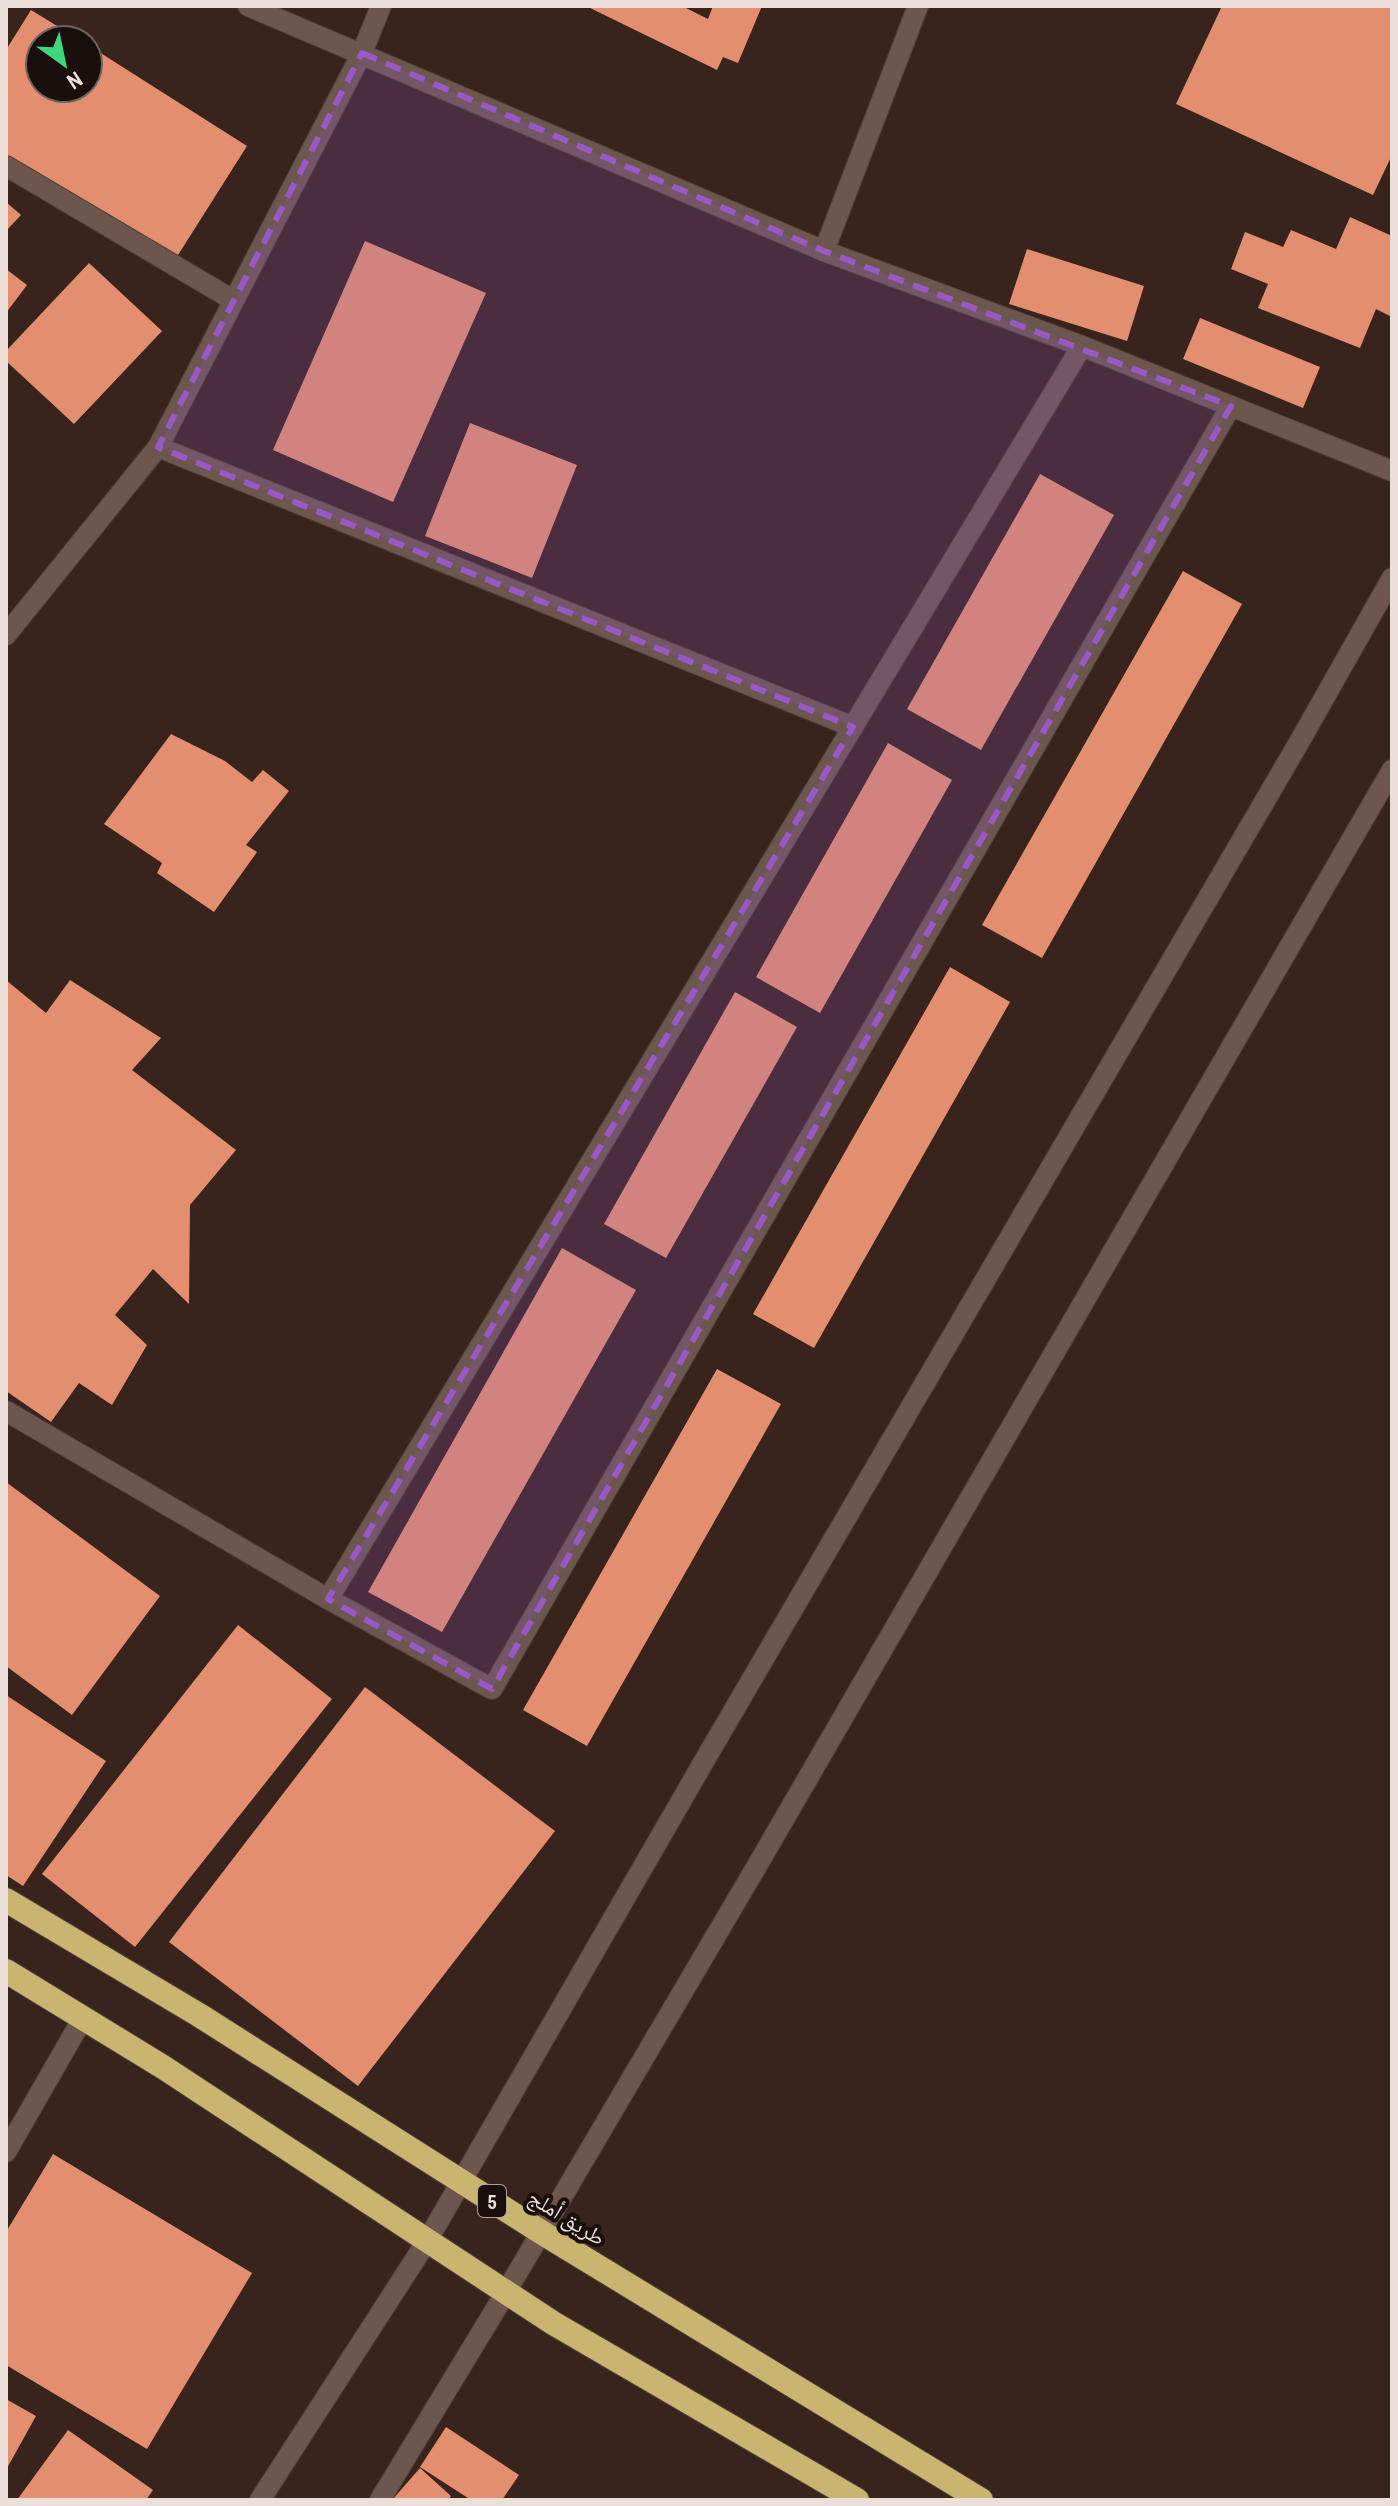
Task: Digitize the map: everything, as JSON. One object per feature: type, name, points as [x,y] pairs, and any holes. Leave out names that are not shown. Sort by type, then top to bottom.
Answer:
[{"type":"highway","name":"طريق أملج","points":[[6,1900],[199,2015],[541,2232],[981,2500]]},
{"type":"highway","points":[[6,1971],[553,2323],[857,2500]]},
{"type":"street","points":[[248,6],[824,251],[1082,346],[1392,471]]},
{"type":"street","points":[[6,635],[158,447],[362,53],[381,6]]},
{"type":"street","points":[[824,251],[918,6]]},
{"type":"street","points":[[6,166],[233,300]]},
{"type":"street","points":[[328,1599],[1082,346]]},
{"type":"street","points":[[6,1411],[328,1599],[492,1689],[1231,406]]},
{"type":"street","points":[[158,447],[853,727]]},
{"type":"street","points":[[260,2500],[427,2241],[1392,578]]},
{"type":"street","points":[[380,2500],[506,2292],[833,1735],[1392,770]]},
{"type":"street","points":[[6,2152],[83,2018]]},
{"type":"highlighted area","points":[[362,53],[824,251],[1231,406],[492,1689],[328,1599],[853,727],[158,447]]},
{"type":"building","points":[[586,6],[682,6],[708,19],[713,6],[762,6],[738,63],[723,57],[717,70]]},
{"type":"building","points":[[1222,6],[1392,6],[1392,155],[1373,195],[1176,104]]},
{"type":"building","points":[[31,10],[54,24],[24,24],[24,104],[104,104],[104,55],[247,146],[173,263],[6,159],[6,50]]},
{"type":"building","points":[[6,202],[21,215],[6,231]]},
{"type":"building","points":[[1350,217],[1392,236],[1392,317],[1376,309],[1360,348],[1258,308],[1268,284],[1231,269],[1245,232],[1283,247],[1291,230],[1336,249]]},
{"type":"building","points":[[365,241],[486,293],[393,502],[273,450]]},
{"type":"building","points":[[1027,249],[1144,286],[1127,341],[1009,304]]},
{"type":"building","points":[[89,263],[162,331],[74,424],[6,361],[6,351]]},
{"type":"building","points":[[6,269],[27,285],[6,313]]},
{"type":"building","points":[[1200,318],[1320,367],[1303,408],[1183,359]]},
{"type":"building","points":[[470,423],[577,465],[532,578],[425,536]]},
{"type":"building","points":[[1040,474],[1114,515],[981,750],[907,709]]},
{"type":"building","points":[[1183,571],[1242,604],[1042,958],[982,925]]},
{"type":"building","points":[[171,734],[225,761],[252,782],[263,770],[289,791],[246,845],[257,852],[214,912],[157,873],[162,863],[104,824]]},
{"type":"building","points":[[888,743],[952,780],[820,1013],[756,977]]},
{"type":"building","points":[[950,967],[1010,1002],[814,1348],[753,1314]]},
{"type":"building","points":[[6,980],[46,1013],[70,980],[161,1038],[132,1070],[236,1150],[190,1205],[189,1304],[153,1269],[115,1315],[147,1345],[112,1405],[79,1383],[51,1422],[6,1391]]},
{"type":"building","points":[[735,992],[797,1027],[666,1258],[604,1224]]},
{"type":"building","points":[[562,1248],[636,1290],[442,1632],[368,1592]]},
{"type":"building","points":[[717,1369],[781,1404],[587,1746],[523,1710]]},
{"type":"building","points":[[6,1482],[160,1596],[72,1715],[6,1666]]},
{"type":"building","points":[[238,1625],[332,1699],[135,1947],[42,1874]]},
{"type":"building","points":[[365,1687],[555,1831],[358,2086],[169,1942]]},
{"type":"building","points":[[6,1695],[106,1761],[23,1886],[6,1875]]},
{"type":"building","points":[[53,2154],[252,2273],[147,2449],[6,2365],[6,2232]]},
{"type":"building","points":[[6,2399],[36,2416],[6,2470]]},
{"type":"building","points":[[446,2427],[519,2475],[502,2500],[471,2500],[420,2467]]},
{"type":"building","points":[[68,2430],[153,2490],[146,2500],[17,2500]]},
{"type":"building","points":[[420,2468],[451,2496],[448,2500],[392,2500]]}]
